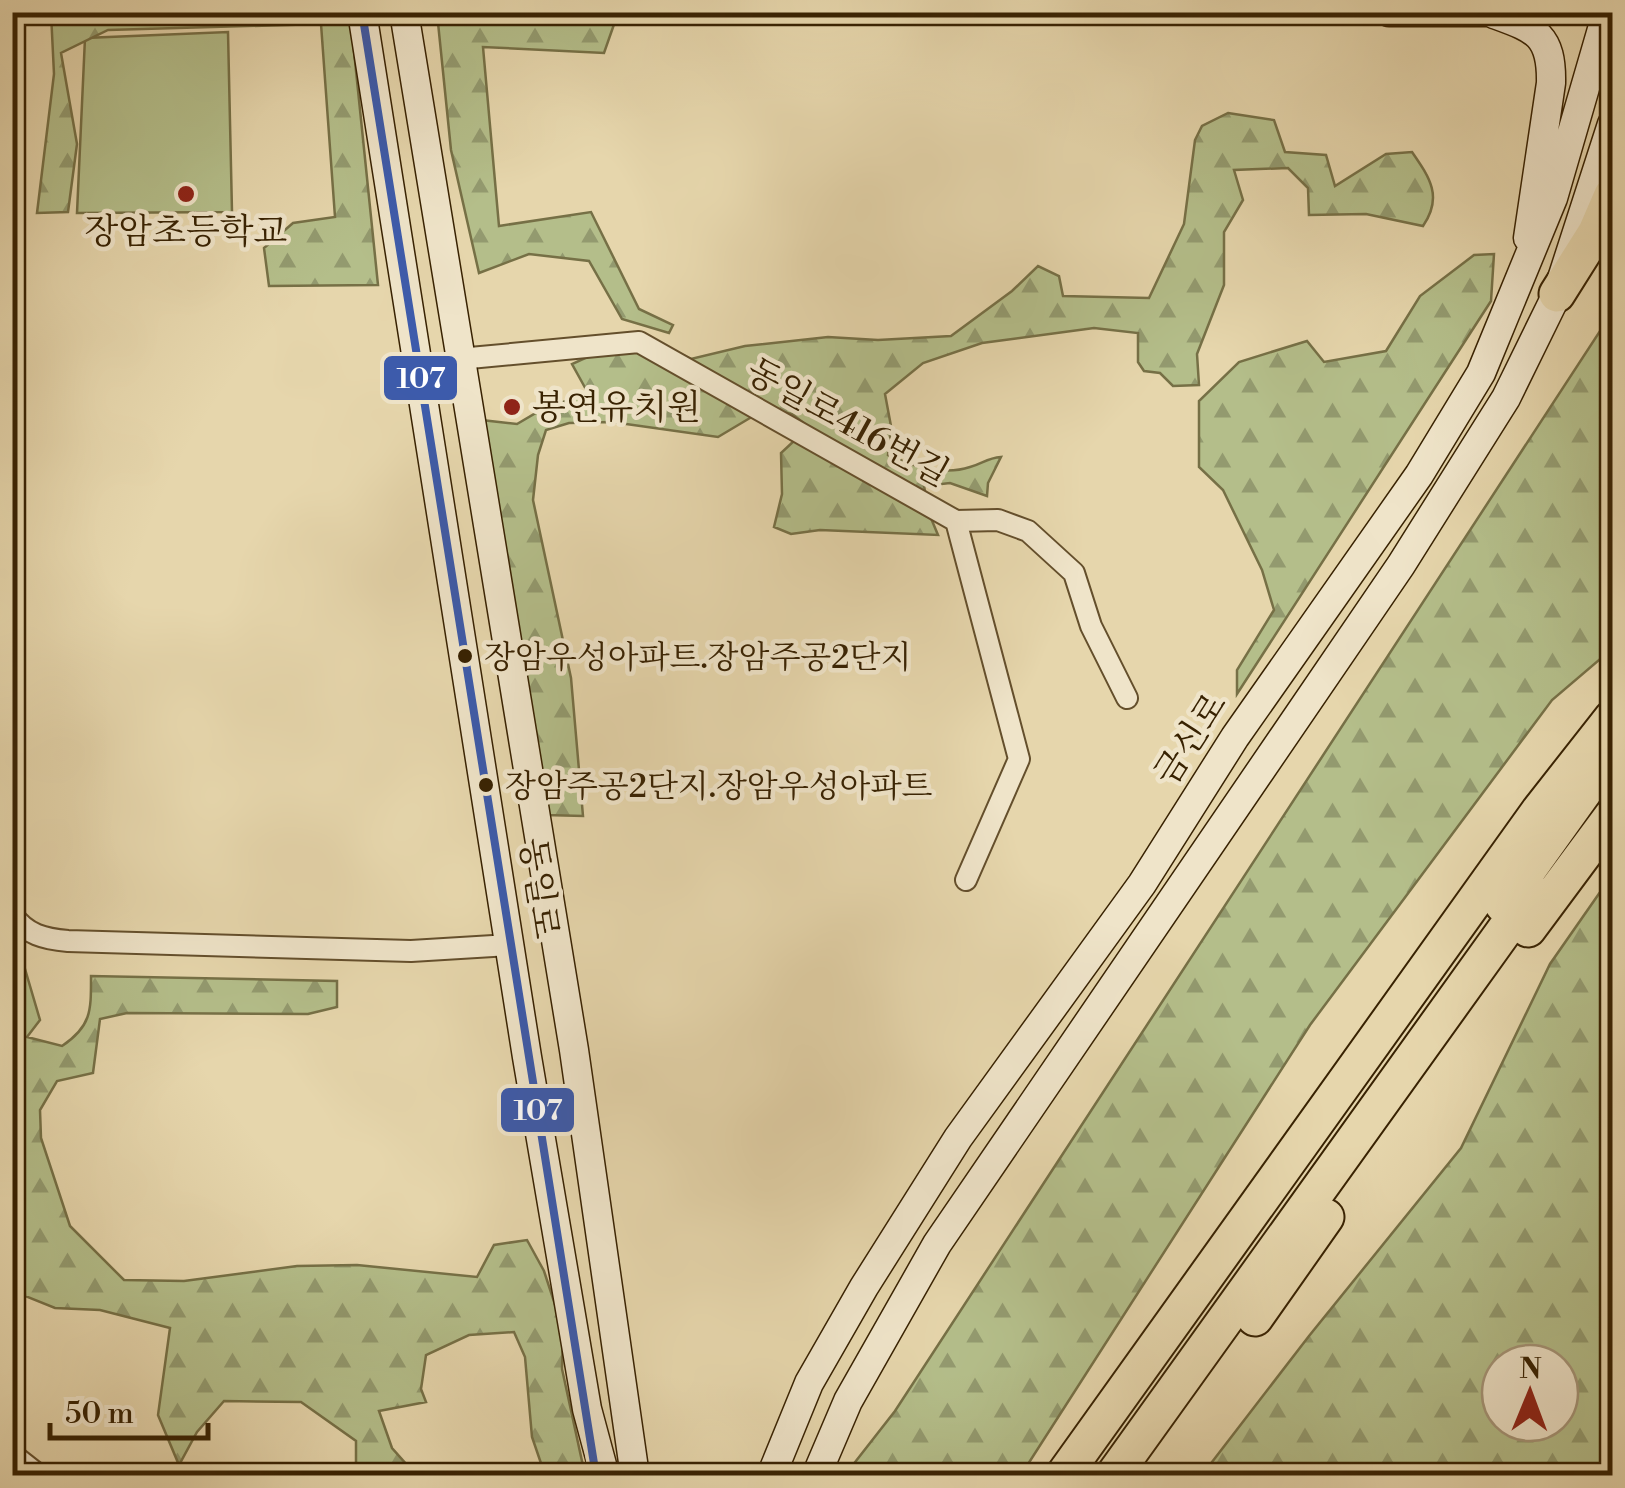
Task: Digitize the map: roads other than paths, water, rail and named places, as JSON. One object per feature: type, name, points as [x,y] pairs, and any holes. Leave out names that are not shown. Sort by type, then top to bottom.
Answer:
[{"type":"highway","points":[[1557,294],[1596,232],[1612,195]]},
{"type":"highway","points":[[1062,1476],[1538,811],[1612,718]]},
{"type":"highway","points":[[1113,1476],[1612,750]]},
{"type":"highway","points":[[1092,1476],[1424,1024],[1612,782]]},
{"type":"highway","points":[[1138,1476],[1293,1266],[1449,1038],[1612,816]]},
{"type":"street","name":"동일로","points":[[362,12],[587,1410],[605,1476]]},
{"type":"street","name":"동일로","points":[[404,12],[574,1050],[635,1476]]},
{"type":"street","points":[[1389,12],[1499,13],[1539,34],[1548,51],[1552,70],[1524,269]]},
{"type":"street","name":"금신로","points":[[771,1476],[810,1383],[864,1287],[958,1138],[1142,884],[1235,737],[1420,475],[1481,373],[1554,198],[1608,12]]},
{"type":"street","points":[[816,1476],[856,1386],[937,1244],[1400,564],[1506,398],[1557,294],[1612,124]]},
{"type":"street","name":"동일로416번길","points":[[460,360],[639,342],[956,521],[1019,759],[966,880]]},
{"type":"street","points":[[956,521],[998,520],[1028,531],[1074,572],[1091,626],[1128,698]]},
{"type":"street","points":[[12,914],[25,930],[68,941],[382,950],[510,945]]},
{"type":"street","points":[[626,1398],[643,1476]]},
{"type":"street","points":[[587,1410],[596,1476]]},
{"type":"street","points":[[12,1454],[40,1476]]},
{"type":"place","name":"장암초등학교","points":[[186,194]]},
{"type":"place","name":"봉연유치원","points":[[512,407]]},
{"type":"place","name":"장암우성아파트.장암주공2단지","points":[[465,656]]},
{"type":"place","name":"장암주공2단지.장암우성아파트","points":[[486,785]]}]
